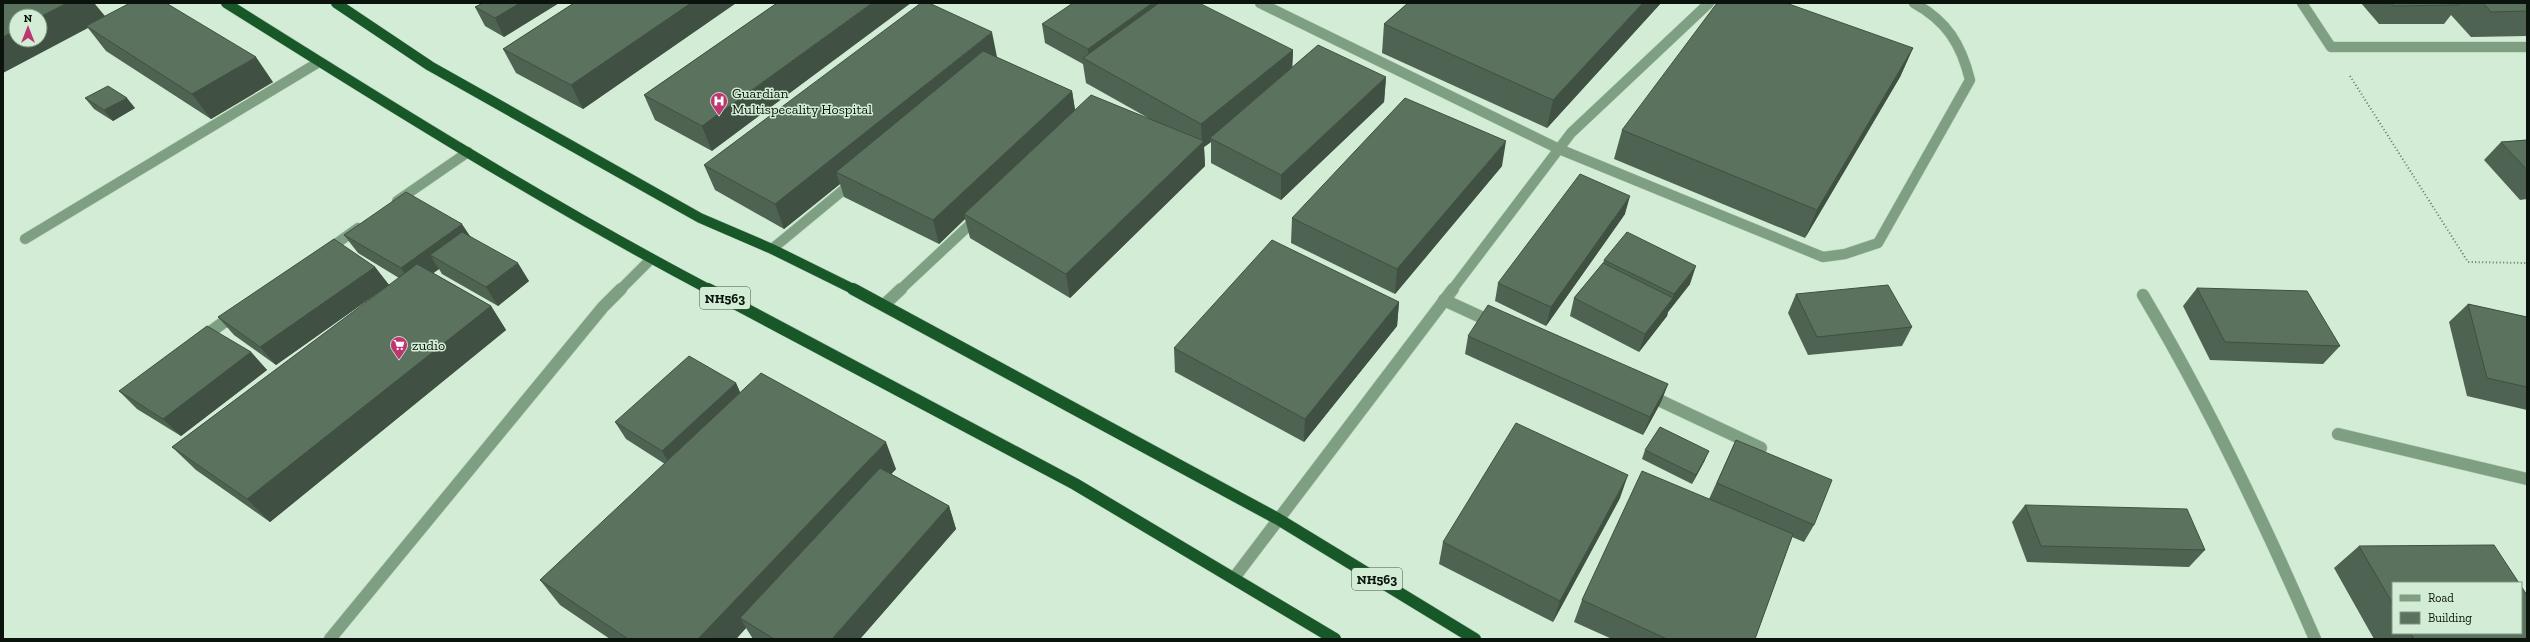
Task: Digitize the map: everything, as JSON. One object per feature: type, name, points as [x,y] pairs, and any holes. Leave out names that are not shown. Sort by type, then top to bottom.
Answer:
[{"type":"highway","name":"NH563","points":[[226,3],[319,62],[468,152],[651,259],[1075,484],[1334,639]]},
{"type":"highway","name":"NH563","points":[[336,3],[430,66],[672,203],[700,218],[772,249],[884,305],[1278,518],[1475,639]]},
{"type":"street","points":[[1260,3],[1559,149],[1823,257],[1845,254],[1878,243],[1970,80],[1964,55],[1954,34],[1927,9],[1914,3]]},
{"type":"street","points":[[1234,578],[1570,133],[1709,3]]},
{"type":"street","points":[[2302,3],[2331,47],[2527,47]]},
{"type":"street","points":[[26,239],[319,62]]},
{"type":"street","points":[[390,206],[468,152]]},
{"type":"street","points":[[772,249],[862,175]]},
{"type":"street","points":[[884,305],[987,210]]},
{"type":"street","points":[[319,256],[364,224]]},
{"type":"street","points":[[330,639],[603,307],[651,259]]},
{"type":"street","points":[[2143,295],[2167,333],[2267,527],[2315,639]]},
{"type":"street","points":[[1444,300],[1502,327]]},
{"type":"street","points":[[189,346],[241,310]]},
{"type":"street","points":[[1638,391],[1761,448]]},
{"type":"street","points":[[2338,434],[2527,479]]},
{"type":"path","points":[[2331,47],[2468,262],[2527,263]]},
{"type":"building","points":[[3,3],[67,3],[48,13],[48,8],[8,8],[8,34],[3,37]]},
{"type":"building","points":[[130,3],[166,3],[256,57],[192,94],[86,26]]},
{"type":"building","points":[[483,3],[520,3],[495,18],[475,7]]},
{"type":"building","points":[[574,3],[691,3],[571,85],[503,49]]},
{"type":"building","points":[[777,3],[872,3],[702,126],[644,95]]},
{"type":"building","points":[[921,3],[929,3],[992,32],[775,204],[704,165]]},
{"type":"building","points":[[1073,3],[1152,3],[1088,49],[1042,24]]},
{"type":"building","points":[[1159,3],[1199,3],[1293,50],[1201,124],[1083,58]]},
{"type":"building","points":[[1408,3],[1643,3],[1553,100],[1384,24]]},
{"type":"building","points":[[1717,3],[1786,3],[1913,48],[1817,210],[1622,130]]},
{"type":"building","points":[[2391,3],[2458,3],[2459,5],[2393,6]]},
{"type":"building","points":[[2483,3],[2527,3],[2527,11],[2491,12]]},
{"type":"building","points":[[1318,45],[1386,77],[1281,175],[1210,138]]},
{"type":"building","points":[[983,51],[1072,91],[933,220],[836,172]]},
{"type":"building","points":[[108,86],[127,98],[104,110],[85,98]]},
{"type":"building","points":[[1091,95],[1204,141],[1066,274],[964,214]]},
{"type":"building","points":[[1405,98],[1506,141],[1397,269],[1292,218]]},
{"type":"building","points":[[2527,140],[2527,170],[2501,142]]},
{"type":"building","points":[[1580,174],[1630,196],[1551,307],[1498,283]]},
{"type":"building","points":[[406,192],[462,224],[401,268],[344,235]]},
{"type":"building","points":[[462,232],[518,263],[486,287],[430,255]]},
{"type":"building","points":[[1627,232],[1696,266],[1674,294],[1604,260]]},
{"type":"building","points":[[334,239],[375,267],[260,347],[218,317]]},
{"type":"building","points":[[1272,240],[1399,302],[1305,419],[1174,348]]},
{"type":"building","points":[[1603,263],[1673,298],[1645,334],[1574,298]]},
{"type":"building","points":[[417,264],[491,306],[247,499],[172,447]]},
{"type":"building","points":[[1888,285],[1912,327],[1817,337],[1796,294]]},
{"type":"building","points":[[2197,288],[2307,291],[2340,346],[2225,342]]},
{"type":"building","points":[[2468,304],[2527,317],[2527,387],[2487,378]]},
{"type":"building","points":[[1488,305],[1668,384],[1650,417],[1468,336]]},
{"type":"building","points":[[207,326],[251,352],[163,419],[119,391]]},
{"type":"building","points":[[689,356],[736,383],[662,451],[615,422]]},
{"type":"building","points":[[761,373],[886,442],[698,639],[628,639],[540,580]]},
{"type":"building","points":[[1516,423],[1628,475],[1560,601],[1443,542]]},
{"type":"building","points":[[1660,427],[1709,451],[1696,475],[1645,450]]},
{"type":"building","points":[[1736,440],[1832,480],[1814,525],[1717,483]]},
{"type":"building","points":[[880,468],[949,506],[832,639],[774,639],[740,618]]},
{"type":"building","points":[[1642,471],[1793,534],[1755,639],[1667,639],[1582,600]]},
{"type":"building","points":[[2025,505],[2187,509],[2205,550],[2041,546]]},
{"type":"building","points":[[2494,545],[2518,582],[2392,582],[2392,602],[2359,546]]},
{"type":"building","points":[[2522,588],[2527,595],[2527,639],[2414,639],[2411,634],[2522,634]]},
{"type":"place","name":"Guardian Multispecality Hospital","points":[[719,116]]},
{"type":"place","name":"zudio","points":[[399,360]]}]
